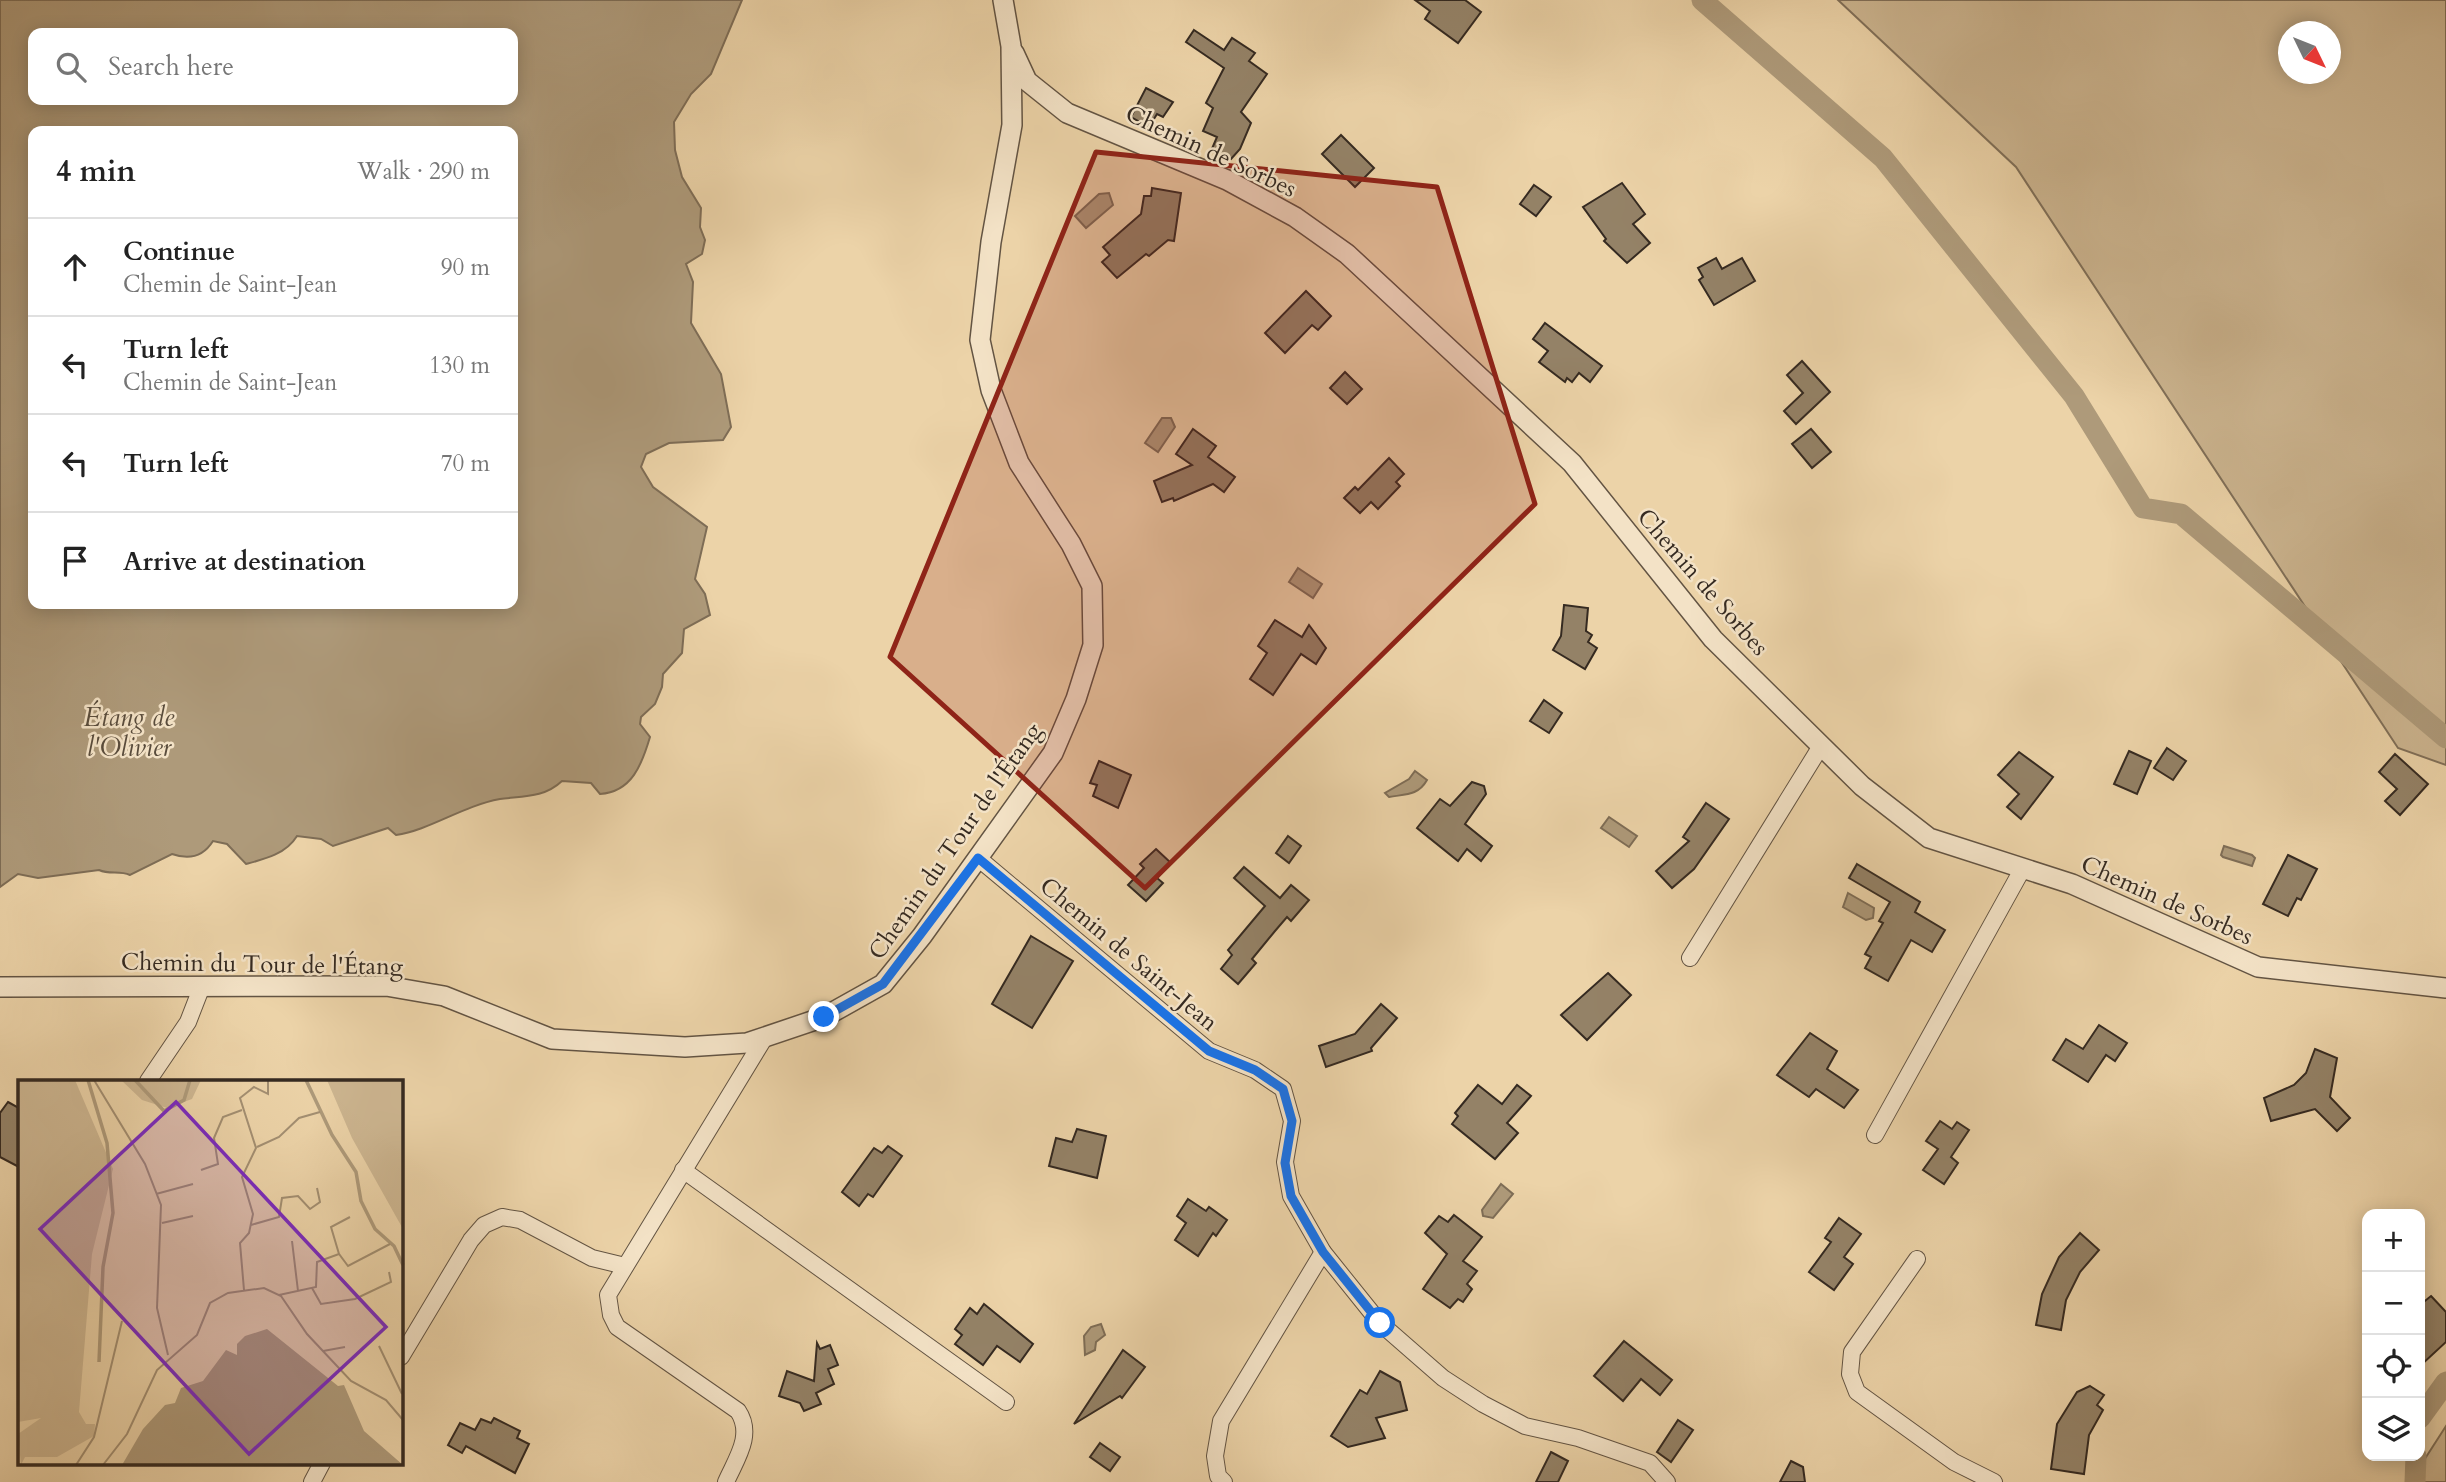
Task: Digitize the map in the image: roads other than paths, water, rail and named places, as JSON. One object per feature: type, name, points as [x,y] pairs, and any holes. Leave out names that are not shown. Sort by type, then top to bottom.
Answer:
[{"type":"street","name":"Chemin du Tour de l'Étang","points":[[0,987],[386,986],[444,996],[552,1039],[685,1047],[747,1043],[824,1017],[883,984],[1053,753],[1076,699],[1093,645],[1092,586],[1071,544],[1019,463],[991,390],[980,340],[991,242],[1012,125],[1011,46],[1003,0]]},
{"type":"street","name":"Chemin de Sorbes","points":[[1011,46],[1027,81],[1067,113],[1227,180],[1295,217],[1347,254],[1572,463],[1713,639],[1862,786],[1929,838],[2072,884],[2258,967],[2446,988]]},
{"type":"street","points":[[1690,958],[1821,746]]},
{"type":"street","name":"Chemin de Saint-Jean","points":[[978,858],[1209,1051],[1255,1070],[1283,1089],[1292,1121],[1285,1163],[1291,1196],[1323,1252],[1380,1323],[1443,1378],[1525,1426],[1578,1437],[1650,1463],[1667,1482]]},
{"type":"street","points":[[1875,1135],[2023,868]]},
{"type":"street","points":[[149,1080],[188,1022],[202,986]]},
{"type":"street","points":[[726,1482],[746,1436],[745,1422],[738,1411],[617,1328],[611,1315],[608,1295],[765,1037]]},
{"type":"street","points":[[683,1170],[1006,1402]]},
{"type":"street","points":[[402,1355],[471,1240],[484,1225],[502,1217],[520,1220],[592,1258],[625,1266]]},
{"type":"street","points":[[1224,1482],[1218,1476],[1215,1456],[1221,1421],[1323,1252]]},
{"type":"street","points":[[1917,1259],[1852,1352],[1850,1374],[1857,1392],[1954,1462],[1994,1482]]},
{"type":"street","points":[[312,1482],[321,1464]]},
{"type":"water","name":"Étang de l'Olivier","points":[[0,0],[742,0],[711,74],[691,94],[674,122],[675,150],[682,177],[701,208],[700,227],[705,240],[702,254],[686,264],[693,282],[691,323],[721,374],[731,427],[723,440],[669,443],[646,454],[641,467],[653,487],[707,527],[695,579],[705,594],[710,615],[684,629],[682,653],[663,674],[662,687],[655,704],[641,717],[640,724],[650,737],[634,775],[620,788],[600,794],[591,783],[562,781],[548,791],[486,802],[396,835],[388,828],[333,846],[321,839],[297,836],[281,851],[246,864],[227,844],[213,841],[200,854],[184,857],[172,854],[130,875],[99,870],[38,878],[18,874],[0,887]]},
{"type":"water","points":[[1109,193],[1113,205],[1086,228],[1075,216],[1099,194]]},
{"type":"water","points":[[1162,418],[1171,418],[1175,427],[1158,452],[1145,443]]},
{"type":"water","points":[[1298,568],[1322,584],[1313,598],[1289,582]]},
{"type":"water","points":[[1415,771],[1427,780],[1420,789],[1389,797],[1385,793],[1409,779]]},
{"type":"water","points":[[1609,817],[1637,836],[1629,847],[1601,828]]},
{"type":"water","points":[[2224,846],[2252,855],[2255,858],[2252,866],[2223,857],[2221,855]]},
{"type":"water","points":[[1848,893],[1874,908],[1873,918],[1866,920],[1843,907]]},
{"type":"water","points":[[1501,1184],[1513,1194],[1493,1218],[1483,1216],[1482,1210]]},
{"type":"water","points":[[1101,1324],[1105,1335],[1096,1342],[1095,1350],[1085,1355],[1084,1336],[1091,1327]]},
{"type":"waterway","points":[[1702,0],[1883,158],[2074,396],[2143,508],[2181,514],[2446,738]]},
{"type":"waterway","points":[[2425,1411],[2446,1382]]},
{"type":"waterway","points":[[2415,1482],[2416,1461]]}]
